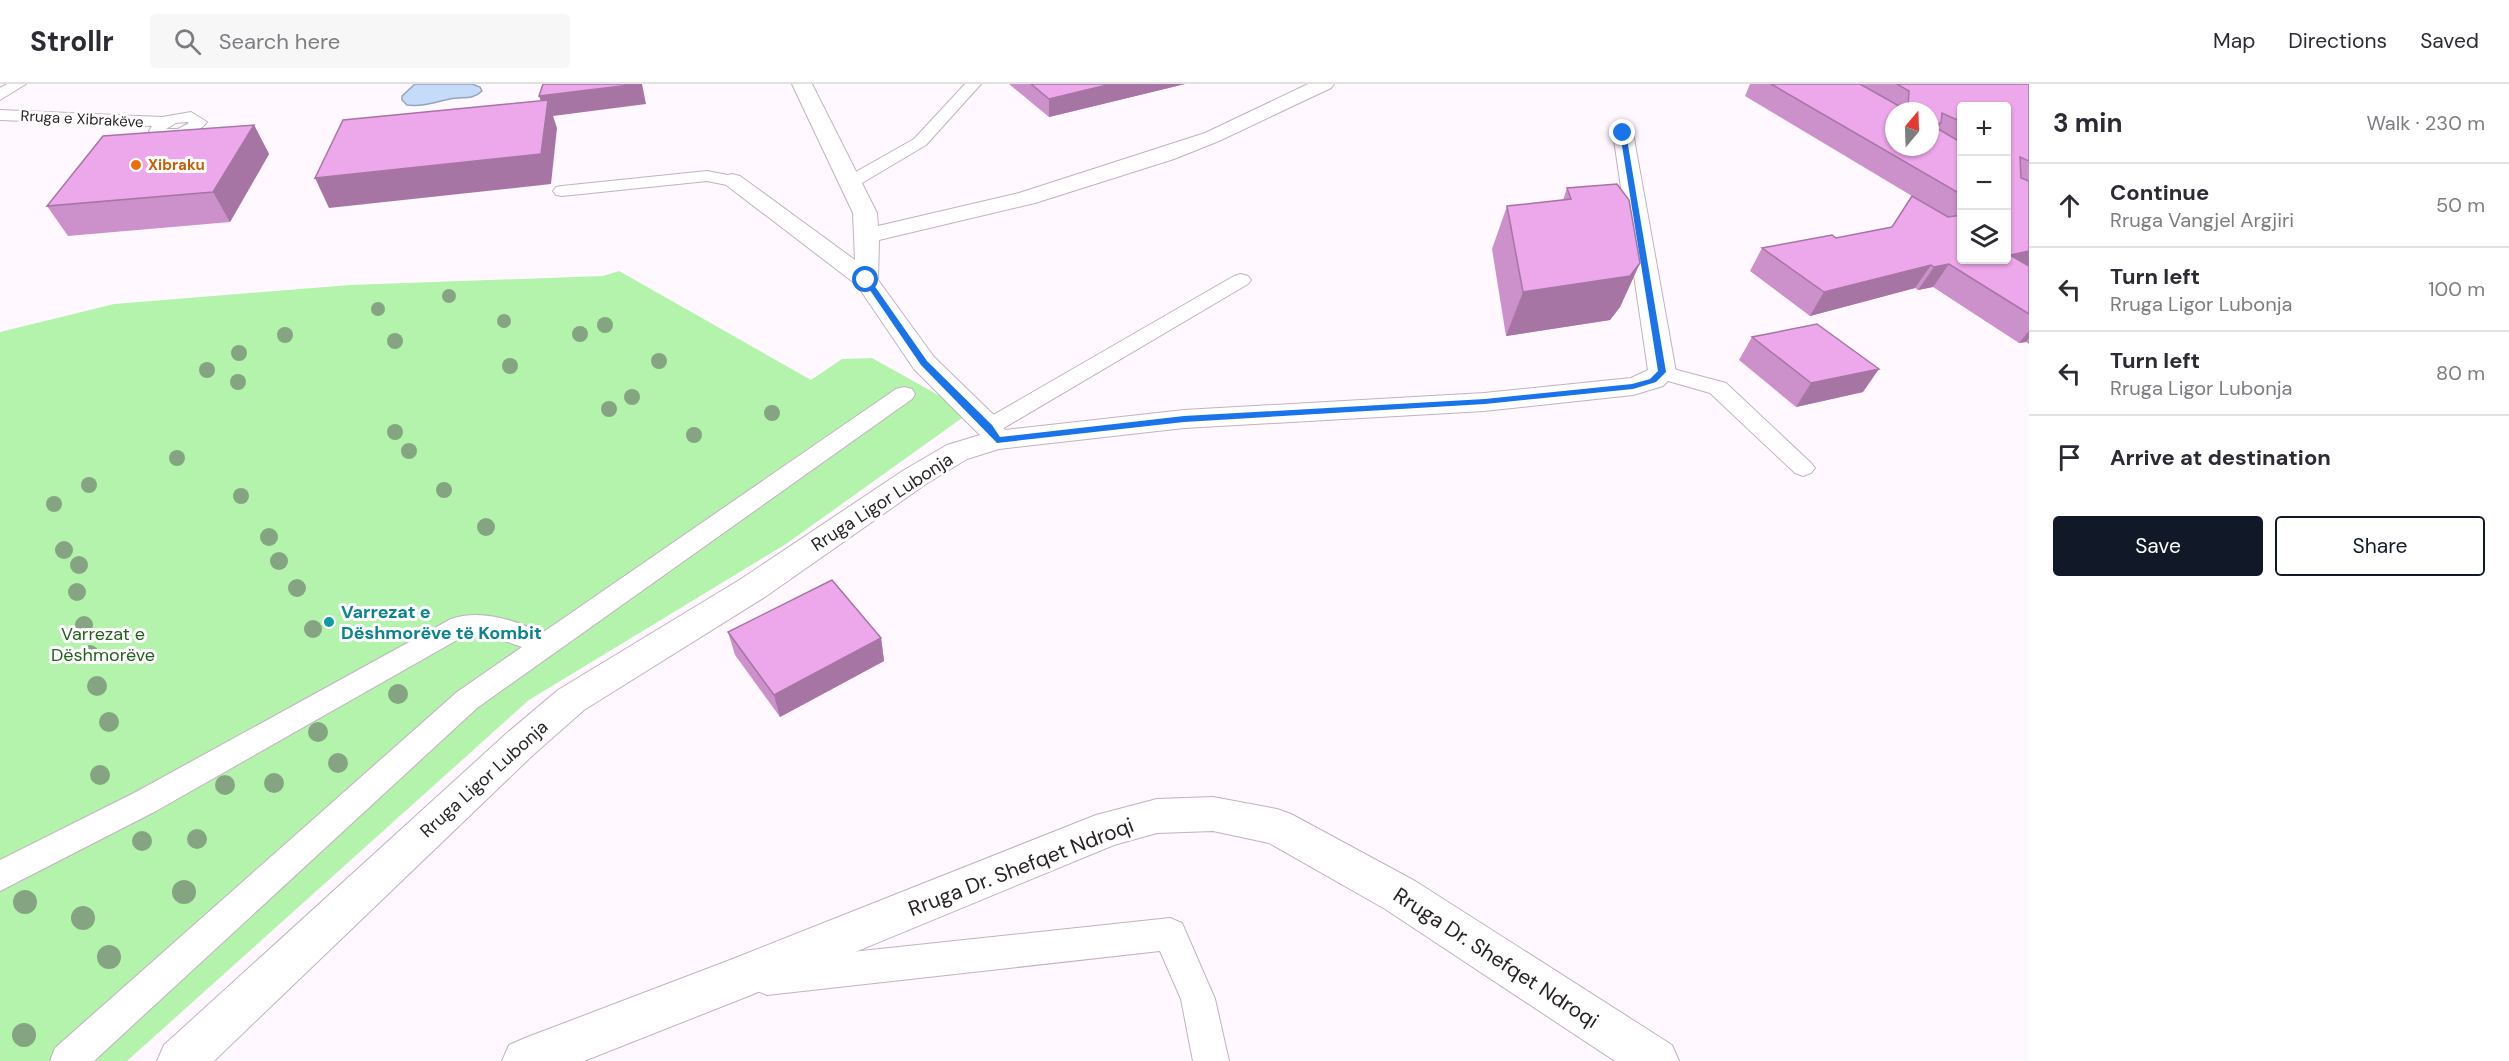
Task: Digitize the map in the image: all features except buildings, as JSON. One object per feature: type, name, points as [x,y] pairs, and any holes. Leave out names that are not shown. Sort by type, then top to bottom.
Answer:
[{"type":"street","points":[[802,84],[865,213],[866,280]]},
{"type":"street","points":[[867,235],[1027,198],[1166,154],[1212,137],[1324,84]]},
{"type":"street","points":[[1623,133],[1662,372]]},
{"type":"street","points":[[732,181],[866,280],[924,363],[993,434]]},
{"type":"street","name":"Rruga Ligor Lubonja","points":[[180,1061],[520,744],[572,700],[753,588],[915,477],[993,434],[1184,419],[1519,398],[1633,386],[1653,380],[1662,372]]},
{"type":"street","name":"Rruga Dr. Shefqet Ndroqi","points":[[525,1061],[730,982],[1110,828],[1158,816],[1213,814],[1277,827],[1380,884],[1656,1061]]},
{"type":"lane","points":[[0,95],[18,84]]},
{"type":"lane","points":[[851,182],[920,142],[973,84]]},
{"type":"lane","name":"Rruga e Xibrakëve","points":[[0,115],[164,122]]},
{"type":"lane","points":[[562,191],[707,176],[732,181]]},
{"type":"lane","points":[[993,434],[1241,280]]},
{"type":"lane","points":[[1662,372],[1718,388],[1803,468]]},
{"type":"lane","points":[[68,1061],[467,700],[904,394]]},
{"type":"lane","points":[[0,876],[145,802],[460,626],[484,624],[502,628],[529,638],[543,647]]},
{"type":"lane","points":[[730,982],[1170,934],[1198,999],[1211,1061]]},
{"type":"green space","name":"Varrezat e Dëshmorëve të Kombit","points":[[619,271],[811,380],[842,359],[872,358],[949,401],[962,418],[786,544],[529,700],[127,1061],[0,1061],[0,332],[114,304],[350,285],[603,276]]},
{"type":"water","points":[[415,84],[472,84],[480,87],[482,91],[471,97],[454,98],[424,105],[407,105],[402,100],[402,96]]},
{"type":"place","name":"Xibraku","points":[[136,165]]},
{"type":"place","name":"Varrezat e Dëshmorëve të Kombit","points":[[329,622]]},
{"type":"route","points":[[866,280],[924,363],[989,427],[997,440],[1184,419],[1485,402],[1633,386],[1653,380],[1662,372],[1623,133]]},
{"type":"park label","name":"Varrezat e Dëshmorëve","points":[[103,644]]}]
